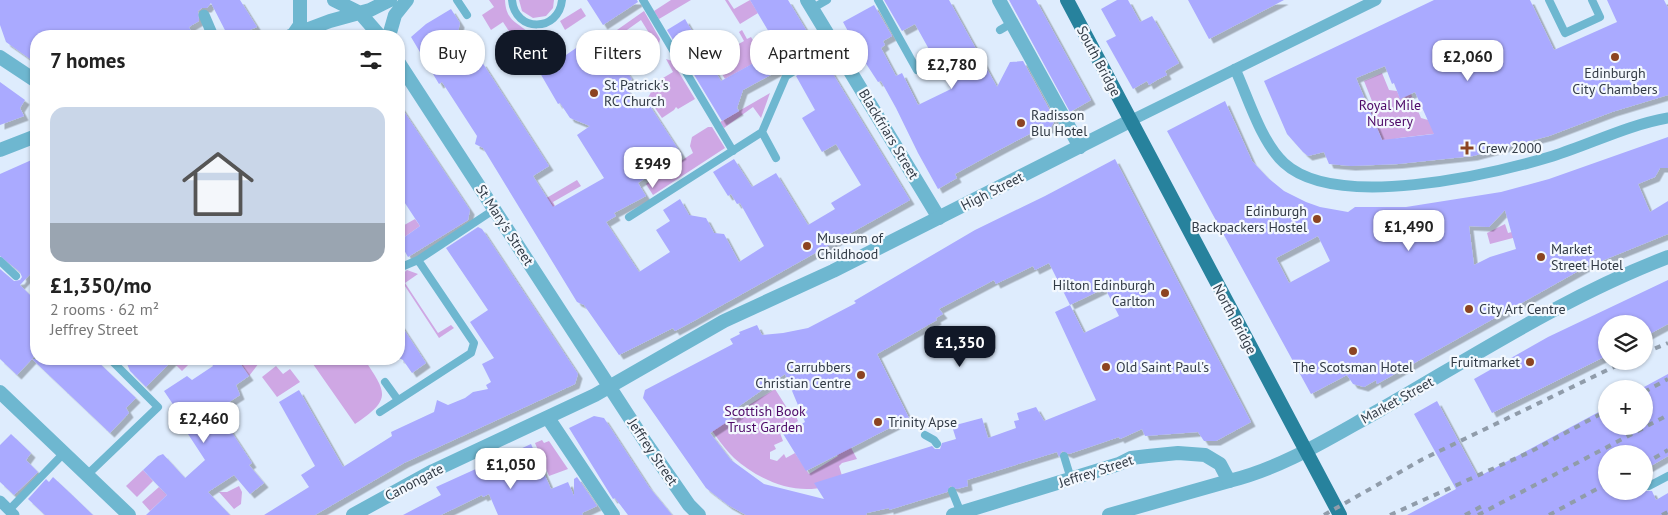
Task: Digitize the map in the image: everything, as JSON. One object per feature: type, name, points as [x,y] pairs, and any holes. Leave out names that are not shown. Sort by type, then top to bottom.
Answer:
[{"type":"main road","name":"South Bridge","points":[[1067,0],[1130,122]]},
{"type":"main road","name":"North Bridge","points":[[1130,122],[1340,515]]},
{"type":"street","points":[[296,30],[300,25],[300,0]]},
{"type":"street","points":[[334,0],[360,13],[375,30]]},
{"type":"street","points":[[309,30],[360,13],[390,0]]},
{"type":"street","points":[[391,30],[395,15],[407,0]]},
{"type":"street","points":[[999,0],[1006,27],[1080,147]]},
{"type":"street","name":"High Street","points":[[611,387],[724,322],[821,277],[1376,0]]},
{"type":"street","name":"Blackfriars Street","points":[[810,4],[826,30]]},
{"type":"street","points":[[204,15],[210,30]]},
{"type":"street","points":[[0,57],[30,77]]},
{"type":"street","points":[[1235,69],[1270,146],[1285,164],[1311,180],[1350,186],[1415,184],[1486,174],[1553,156],[1644,123],[1668,118]]},
{"type":"street","name":"St Mary's Street","points":[[405,72],[611,387]]},
{"type":"street","name":"Blackfriars Street","points":[[853,75],[939,218]]},
{"type":"street","points":[[0,150],[30,138]]},
{"type":"street","name":"Market Street","points":[[1109,515],[1268,470],[1576,298],[1668,257]]},
{"type":"street","name":"Canongate","points":[[353,515],[425,475],[611,387]]},
{"type":"street","name":"Jeffrey Street","points":[[611,387],[676,488],[699,515]]},
{"type":"street","points":[[0,392],[129,515]]},
{"type":"street","points":[[548,418],[613,515]]},
{"type":"street","name":"Jeffrey Street","points":[[957,514],[1071,479],[1131,458],[1178,452],[1193,453],[1211,458],[1223,468],[1229,482]]},
{"type":"street","points":[[0,501],[12,513]]},
{"type":"lane","points":[[457,0],[467,15]]},
{"type":"lane","points":[[512,0],[514,10],[519,18],[527,23],[537,25],[546,24],[554,18],[560,10],[562,0]]},
{"type":"lane","points":[[643,0],[734,151]]},
{"type":"lane","points":[[810,4],[827,0]]},
{"type":"lane","points":[[878,0],[917,70]]},
{"type":"lane","points":[[1549,0],[1565,33],[1600,17],[1592,0]]},
{"type":"lane","points":[[629,216],[762,132],[788,75]]},
{"type":"lane","points":[[762,132],[776,158]]},
{"type":"lane","points":[[405,263],[418,260],[495,210]]},
{"type":"lane","points":[[380,412],[471,353],[474,343],[418,260]]},
{"type":"lane","points":[[0,261],[16,276]]},
{"type":"lane","points":[[87,475],[158,407],[116,365]]},
{"type":"lane","points":[[385,382],[398,400]]},
{"type":"lane","points":[[925,436],[934,440],[937,444]]},
{"type":"lane","points":[[12,513],[64,453]]},
{"type":"lane","points":[[1064,456],[1071,479]]},
{"type":"lane","points":[[1653,484],[1668,476]]},
{"type":"lane","points":[[952,490],[957,514]]},
{"type":"green space","points":[[489,0],[505,0],[510,17],[525,30],[508,30],[503,22],[491,30],[482,15],[494,7]]},
{"type":"green space","points":[[519,0],[554,0],[553,8],[546,16],[533,18],[522,11]]},
{"type":"green space","points":[[671,0],[691,0],[659,19],[654,11]]},
{"type":"green space","points":[[725,0],[728,0],[734,9],[750,0],[758,13],[740,24]]},
{"type":"green space","points":[[581,8],[586,16],[565,30],[560,21]]},
{"type":"green space","points":[[644,11],[655,30],[647,30],[641,20],[627,30],[617,30]]},
{"type":"green space","points":[[742,30],[747,39],[750,38],[750,65],[740,71],[740,43],[744,41],[740,31]]},
{"type":"green space","name":"Royal Mile Nursery","points":[[1382,73],[1389,90],[1397,91],[1400,98],[1411,94],[1421,118],[1428,120],[1441,114],[1449,132],[1399,138],[1383,142],[1367,104],[1372,101],[1364,81]]},
{"type":"green space","points":[[670,74],[680,75],[695,99],[678,109],[676,107],[662,118],[648,98],[651,92],[648,87]]},
{"type":"green space","points":[[723,75],[732,75],[725,79]]},
{"type":"green space","points":[[770,93],[761,118],[753,107],[724,128],[720,122]]},
{"type":"green space","points":[[708,127],[712,127],[725,148],[653,195],[646,184],[693,153],[690,146],[692,137]]},
{"type":"green space","points":[[577,180],[581,186],[553,202],[555,206],[549,209],[543,200]]},
{"type":"green space","points":[[415,219],[420,226],[405,237],[405,225]]},
{"type":"green space","points":[[1505,224],[1508,233],[1531,227],[1532,233],[1490,244],[1487,233]]},
{"type":"green space","points":[[407,270],[418,274],[405,283],[405,272]]},
{"type":"green space","points":[[405,283],[438,333],[451,325],[454,328],[439,338],[405,286]]},
{"type":"green space","points":[[176,365],[188,365],[182,371]]},
{"type":"green space","points":[[241,365],[257,365],[249,376]]},
{"type":"green space","points":[[314,365],[368,365],[378,380],[382,395],[375,408],[355,424]]},
{"type":"green space","points":[[276,366],[283,374],[290,369],[300,382],[277,397],[262,377]]},
{"type":"green space","name":"Scottish Book Trust Garden","points":[[775,389],[787,408],[785,414],[788,416],[795,414],[798,421],[780,433],[783,441],[774,445],[776,449],[770,452],[770,459],[777,461],[784,454],[786,458],[795,453],[809,474],[838,456],[826,434],[840,427],[857,459],[842,463],[839,466],[843,479],[815,489],[801,489],[772,482],[758,475],[734,458],[698,412],[744,416],[747,412],[744,408]]},
{"type":"green space","points":[[542,440],[544,443],[549,441],[568,469],[549,476],[535,443]]},
{"type":"green space","points":[[143,470],[153,481],[137,497],[126,486]]},
{"type":"green space","points":[[239,486],[242,492],[241,504],[234,509],[219,492],[227,492]]},
{"type":"green space","points":[[159,487],[167,495],[150,511],[142,502]]},
{"type":"building","points":[[0,0],[240,0],[257,27],[250,30],[225,30],[211,3],[207,8],[202,8],[198,11],[199,21],[189,27],[190,30],[30,30],[30,59],[6,42],[0,25]]},
{"type":"building","points":[[587,0],[637,0],[638,2],[603,25]]},
{"type":"building","points":[[750,0],[788,0],[806,30],[768,30]]},
{"type":"building","points":[[884,0],[949,0],[997,87],[1010,62],[1023,61],[1055,120],[1050,129],[1041,128],[999,150],[955,174],[957,178],[938,189],[881,81],[878,82],[868,67],[868,30],[847,30],[843,22],[874,5],[892,36],[883,41],[885,45],[881,48],[896,76],[902,73],[918,105],[951,89],[915,24],[902,31]]},
{"type":"building","points":[[1009,0],[1036,0],[1091,100],[1070,112]]},
{"type":"building","points":[[1117,0],[1128,0],[1140,22],[1152,16],[1179,63],[1165,71],[1167,75],[1149,85],[1147,81],[1133,89],[1106,41],[1116,36],[1101,9]]},
{"type":"building","points":[[1188,0],[1284,0],[1209,39]]},
{"type":"building","points":[[1434,0],[1530,0],[1554,50],[1617,22],[1607,0],[1664,0],[1668,8],[1668,95],[1612,112],[1549,136],[1473,156],[1398,164],[1351,166],[1329,164],[1324,152],[1308,156],[1287,134],[1264,81]],"holes":[[[1385,66],[1392,84],[1394,83],[1400,99],[1415,92],[1434,134],[1382,140],[1356,78]]]},
{"type":"building","points":[[451,9],[460,23],[458,30],[420,30],[420,52],[411,37],[426,24]]},
{"type":"building","points":[[685,19],[691,30],[670,30],[670,35],[667,30]]},
{"type":"building","points":[[576,48],[576,75],[629,75],[632,79],[624,85],[640,107],[648,103],[682,155],[638,183],[646,196],[614,213],[616,216],[606,222],[639,272],[670,252],[656,230],[670,221],[663,210],[680,199],[689,215],[706,218],[714,233],[724,234],[739,262],[764,246],[740,203],[737,204],[731,194],[728,196],[713,172],[734,159],[752,187],[776,173],[808,225],[835,209],[831,203],[861,185],[836,144],[822,152],[802,118],[815,110],[796,76],[798,75],[834,75],[910,200],[692,322],[675,331],[673,328],[619,355],[584,305],[577,302],[483,148],[475,144],[477,136],[442,82],[439,84],[434,75],[485,75],[485,67],[549,166],[533,176],[553,207],[604,178],[577,135],[590,126],[570,118],[560,103],[558,104],[541,75],[566,75],[566,55]]},
{"type":"building","points":[[750,65],[750,75],[771,75],[743,90],[737,108],[739,111],[722,121],[694,75],[718,75],[721,81],[732,75],[740,75],[740,71]]},
{"type":"building","points":[[0,82],[25,100],[20,108],[24,116],[0,125]]},
{"type":"building","points":[[1225,101],[1252,161],[1268,178],[1284,191],[1306,202],[1320,207],[1348,212],[1355,207],[1406,207],[1501,192],[1549,179],[1668,137],[1668,168],[1660,168],[1655,177],[1638,184],[1650,212],[1668,201],[1668,234],[1599,262],[1598,260],[1377,384],[1376,380],[1364,387],[1353,384],[1347,375],[1311,394],[1167,131]],"holes":[[[1505,210],[1516,249],[1490,257],[1474,265],[1469,226],[1489,227]],[[1318,236],[1330,261],[1289,283],[1276,258]]]},
{"type":"building","points":[[405,113],[470,210],[468,220],[408,257],[405,252],[405,237],[420,226],[405,203]]},
{"type":"building","points":[[1115,159],[1251,422],[1216,441],[1204,441],[1198,432],[1145,436],[1142,429],[1120,439],[1119,437],[1069,454],[1062,451],[1059,457],[1057,452],[967,480],[968,486],[957,489],[950,486],[947,492],[889,510],[889,508],[867,513],[866,515],[746,515],[728,505],[706,488],[643,398],[645,390],[733,344],[730,339],[740,334],[739,332],[757,325],[762,335],[808,328],[856,303],[854,301],[975,230]],"holes":[[[1049,263],[1070,305],[1055,312],[1096,400],[1044,421],[1036,407],[1017,413],[1019,420],[1014,421],[1016,428],[988,438],[982,418],[952,426],[956,439],[942,443],[940,449],[935,449],[932,446],[814,483],[824,499],[764,484],[731,460],[710,433],[739,414],[735,409],[785,374],[805,422],[792,430],[782,432],[806,471],[909,418],[877,354],[937,320],[936,318],[943,314],[939,309],[994,280],[996,284],[1033,266],[1035,270]],[[1105,288],[1119,316],[1084,333],[1070,305]]]},
{"type":"building","points":[[30,161],[30,274],[20,285],[30,295],[30,361],[17,375],[0,359],[0,269],[14,281],[20,280],[22,277],[20,272],[0,256],[0,174]]},
{"type":"building","points":[[478,227],[482,229],[578,374],[575,384],[404,463],[315,515],[264,515],[309,487],[301,475],[315,466],[279,402],[299,390],[343,467],[392,436],[391,432],[434,412],[437,400],[448,405],[465,398],[473,392],[488,389],[486,385],[491,382],[482,364],[494,358],[470,322],[488,310],[446,248]]},
{"type":"building","name":"Fruitmarket","points":[[1668,280],[1668,324],[1653,332],[1653,315],[1598,315],[1598,360],[1492,413],[1474,379],[1548,337]]},
{"type":"building","points":[[405,331],[426,363],[412,373],[405,363]]},
{"type":"building","points":[[38,365],[101,365],[136,398],[126,408],[129,413],[110,433]]},
{"type":"building","points":[[128,365],[168,365],[146,387],[130,371]]},
{"type":"building","points":[[241,365],[249,376],[236,385],[240,395],[217,410],[252,463],[249,465],[264,483],[250,494],[234,475],[208,492],[230,515],[146,515],[167,495],[143,470],[158,456],[163,454],[185,478],[205,460],[188,434],[191,431],[164,391],[187,376],[192,380],[213,366]]},
{"type":"building","points":[[1668,374],[1668,456],[1653,465],[1653,445],[1598,445],[1598,500],[1653,500],[1653,493],[1656,500],[1668,493],[1668,515],[1407,515],[1456,489],[1414,414],[1437,401],[1478,477],[1598,412],[1598,435],[1653,435],[1653,382]]},
{"type":"building","points":[[594,416],[604,418],[649,487],[672,515],[628,515],[615,498],[613,499],[569,428]]},
{"type":"building","points":[[11,434],[31,453],[26,460],[38,472],[14,495],[0,482],[0,445]]},
{"type":"building","points":[[531,444],[551,489],[568,482],[574,496],[574,479],[577,477],[597,506],[582,513],[583,515],[498,515],[489,494],[483,497],[482,495],[441,515],[403,515],[441,495],[436,487]]},
{"type":"building","points":[[53,477],[93,515],[45,515],[28,499],[46,479],[49,482]]},
{"type":"railway","points":[[1653,349],[1668,343]]},
{"type":"railway","points":[[1324,515],[1423,459],[1607,370]]},
{"type":"railway","points":[[1653,387],[1668,379]]},
{"type":"railway","points":[[1390,515],[1530,452],[1598,415]]},
{"type":"railway","points":[[1478,515],[1668,415]]},
{"type":"railway","points":[[1653,459],[1668,450]]},
{"type":"railway","points":[[1549,515],[1598,488]]},
{"type":"railway","points":[[1465,515],[1484,505]]},
{"type":"railway","points":[[1662,515],[1668,512]]},
{"type":"place","name":"Edinburgh City Chambers","points":[[1615,57]]},
{"type":"place","name":"St Patrick's RC Church","points":[[594,93]]},
{"type":"place","name":"Radisson Blu Hotel","points":[[1021,123]]},
{"type":"place","name":"Crew 2000","points":[[1467,148]]},
{"type":"place","name":"Edinburgh Backpackers Hostel","points":[[1317,219]]},
{"type":"place","name":"Museum of Childhood","points":[[807,246]]},
{"type":"place","name":"Market Street Hotel","points":[[1541,257]]},
{"type":"place","name":"Hilton Edinburgh Carlton","points":[[1165,293]]},
{"type":"place","name":"City Art Centre","points":[[1469,309]]},
{"type":"place","name":"The Scotsman Hotel","points":[[1353,351]]},
{"type":"place","name":"Fruitmarket","points":[[1530,362]]},
{"type":"place","name":"Old Saint Paul's","points":[[1106,367]]},
{"type":"place","name":"Carrubbers Christian Centre","points":[[861,375]]},
{"type":"place","name":"Trinity Apse","points":[[878,422]]}]
